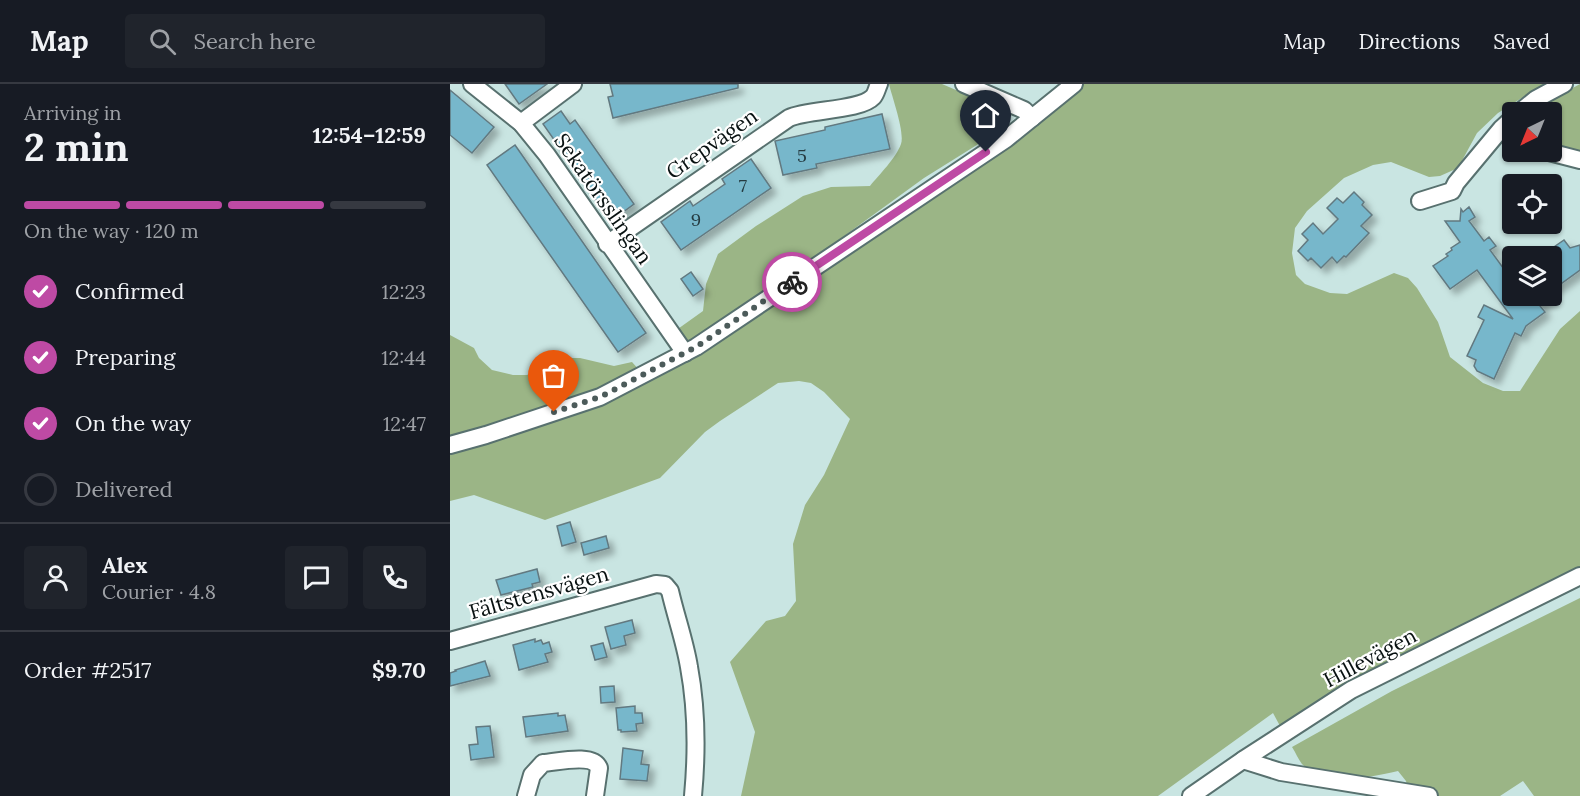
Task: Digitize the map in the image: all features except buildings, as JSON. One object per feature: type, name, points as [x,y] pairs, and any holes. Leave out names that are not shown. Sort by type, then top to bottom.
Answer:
[{"type":"street","name":"Sekatörsslingan","points":[[472,84],[521,123],[547,155],[685,353]]},
{"type":"street","points":[[521,123],[573,84]]},
{"type":"street","name":"Grepvägen","points":[[607,244],[789,118],[864,103],[874,96],[879,84]]},
{"type":"street","points":[[964,84],[1024,110],[1032,118]]},
{"type":"street","points":[[450,445],[600,397],[685,353],[996,146],[1074,84]]},
{"type":"street","points":[[1532,102],[1564,84]]},
{"type":"street","points":[[1420,201],[1452,191],[1456,183],[1502,134]]},
{"type":"street","points":[[1562,155],[1580,159]]},
{"type":"street","name":"Hillevägen","points":[[1191,796],[1350,690],[1580,576]]},
{"type":"street","name":"Fältstensvägen","points":[[450,641],[639,589],[661,584],[668,588],[689,665],[696,734],[693,796]]},
{"type":"street","points":[[526,796],[532,775],[543,763],[590,759],[599,768],[595,796]]},
{"type":"street","points":[[1243,760],[1281,772],[1429,796]]},
{"type":"green space","points":[[889,84],[942,84],[984,102],[1001,122],[980,143],[924,178],[719,327],[690,345],[675,331],[703,311],[706,284],[718,254],[803,196],[831,187],[870,186],[891,161],[902,139]]},
{"type":"green space","points":[[1083,84],[1544,84],[1515,102],[1502,102],[1502,110],[1477,133],[1458,168],[1440,176],[1429,177],[1391,162],[1373,165],[1344,178],[1307,211],[1295,228],[1292,253],[1296,275],[1305,284],[1330,293],[1347,294],[1394,273],[1408,278],[1417,288],[1438,322],[1450,357],[1483,383],[1503,391],[1520,391],[1560,329],[1580,311],[1580,568],[1344,686],[1280,726],[1273,713],[1158,796],[741,796],[755,732],[730,662],[766,621],[785,616],[796,601],[793,544],[805,505],[824,475],[850,419],[824,392],[811,383],[799,381],[778,383],[705,432],[660,478],[545,520],[474,495],[450,501],[450,449],[583,410],[1020,135]]},
{"type":"green space","points":[[1580,84],[1580,152],[1562,148],[1562,102],[1547,102]]},
{"type":"green space","points":[[450,335],[474,348],[479,358],[492,370],[513,375],[527,375],[563,358],[580,358],[614,366],[632,362],[640,371],[547,408],[450,437]]},
{"type":"green space","points":[[1580,598],[1580,796],[1534,796],[1523,781],[1500,796],[1410,796],[1406,781],[1398,771],[1348,778],[1322,776],[1302,764],[1292,747],[1392,691]]},
{"type":"way so far","points":[[554,412],[600,397],[696,347],[792,282]]},
{"type":"route","points":[[792,282],[986,152]]}]
